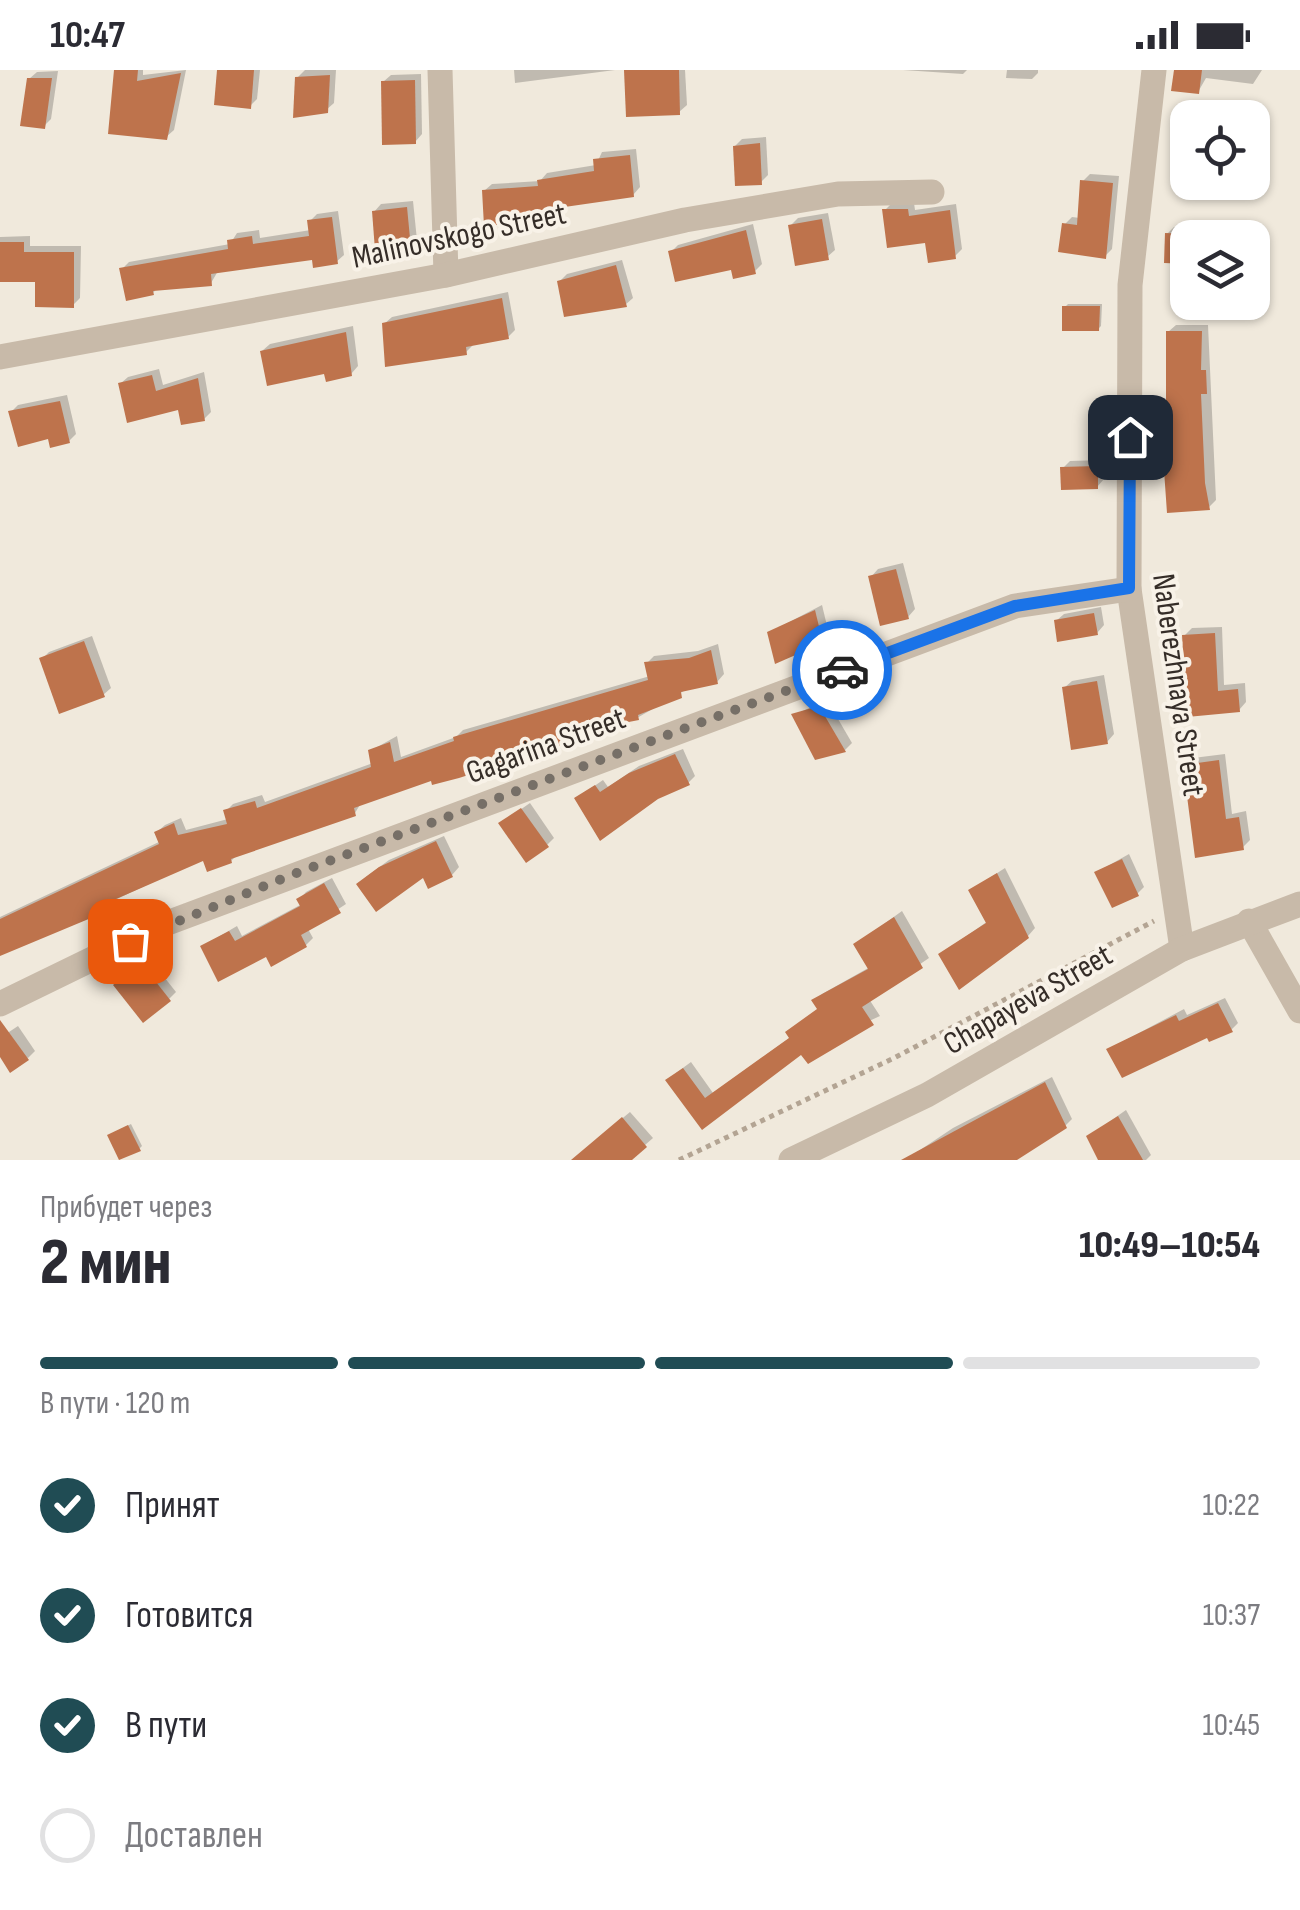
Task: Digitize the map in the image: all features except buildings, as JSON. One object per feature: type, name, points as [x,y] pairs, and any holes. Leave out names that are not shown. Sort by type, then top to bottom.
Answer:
[{"type":"street","points":[[440,70],[446,275]]},
{"type":"street","name":"Naberezhnaya Street","points":[[1154,70],[1130,285],[1129,588],[1182,949]]},
{"type":"street","name":"Malinovskogo Street","points":[[0,357],[446,275],[685,220],[838,194],[932,192]]},
{"type":"street","name":"Gagarina Street","points":[[0,1004],[162,925],[996,612],[1129,588]]},
{"type":"street","name":"Chapayeva Street","points":[[791,1160],[927,1095],[1182,949],[1300,904]]},
{"type":"street","points":[[1249,921],[1300,1012]]},
{"type":"path","points":[[679,1160],[894,1058],[1176,910]]},
{"type":"way so far","points":[[130,941],[294,874],[842,670]]},
{"type":"route","points":[[842,670],[1015,606],[1129,588],[1130,437]]}]
